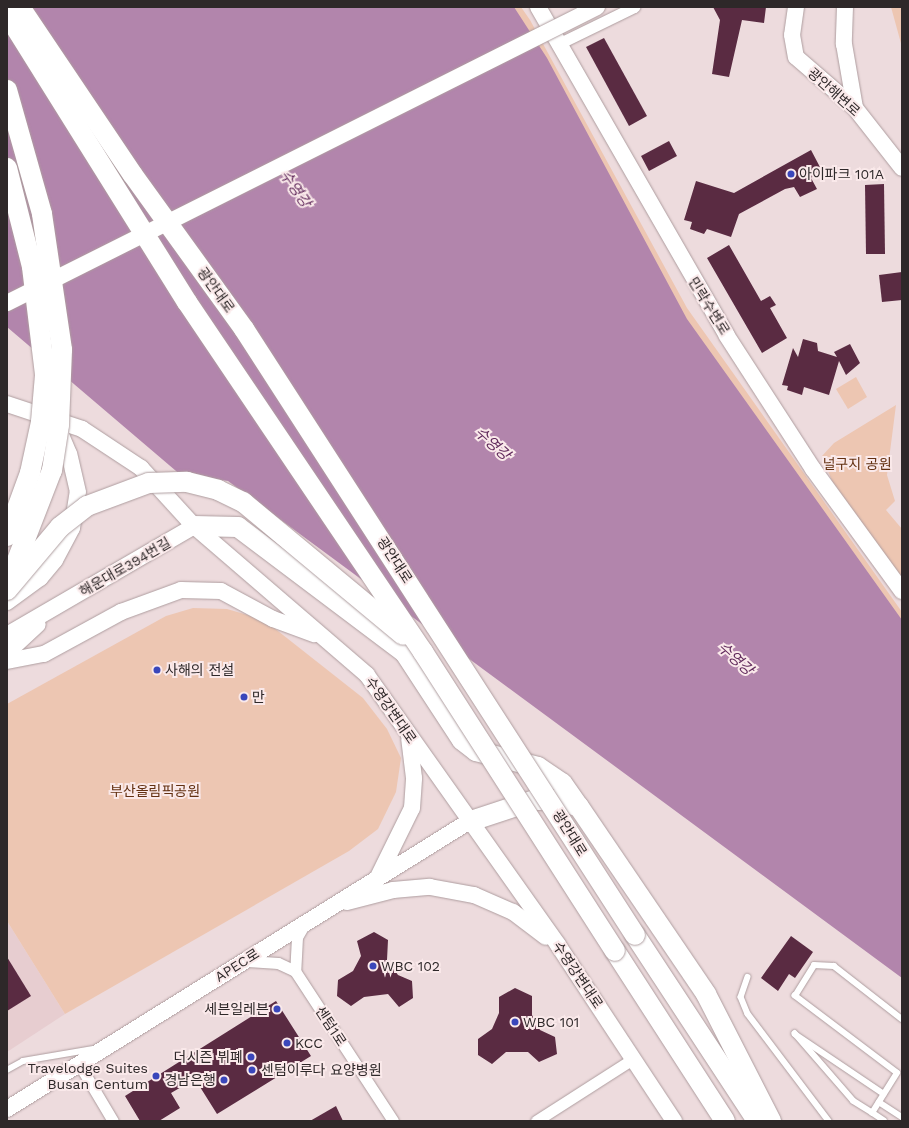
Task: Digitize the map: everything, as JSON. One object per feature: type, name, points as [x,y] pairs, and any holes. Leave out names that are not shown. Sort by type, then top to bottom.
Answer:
[{"type":"highway","name":"광안대로","points":[[20,7],[133,175],[244,329],[634,935],[757,1121]]},
{"type":"highway","name":"광안대로","points":[[7,14],[187,302],[422,652],[725,1121]]},
{"type":"highway","points":[[7,90],[42,214],[62,350],[59,425],[52,470],[34,525],[7,582]]},
{"type":"highway","points":[[7,168],[32,267],[45,376],[41,422],[30,473],[7,536]]},
{"type":"highway","points":[[7,590],[60,527],[87,506],[150,483],[187,482],[218,490],[243,502],[422,652]]},
{"type":"highway","points":[[194,526],[238,527],[405,653],[462,740],[476,750],[538,767],[562,783],[706,994],[771,1121]]},
{"type":"highway","points":[[468,822],[535,800],[558,800],[579,807]]},
{"type":"main road","points":[[7,303],[597,7]]},
{"type":"main road","points":[[844,7],[844,44],[855,108]]},
{"type":"main road","name":"민락수변로","points":[[542,8],[558,44],[727,336],[813,469],[902,591]]},
{"type":"main road","name":"광안해변로","points":[[794,9],[792,35],[796,57],[855,108],[902,168]]},
{"type":"main road","points":[[7,398],[23,410]]},
{"type":"main road","name":"수영강변대로","points":[[7,404],[23,410],[53,417],[110,445],[141,468],[194,526],[367,675],[468,822],[558,945],[634,1058],[674,1121]]},
{"type":"main road","points":[[7,602],[40,578],[55,560],[72,528],[78,492],[69,454],[53,417]]},
{"type":"main road","name":"해운대로394번길","points":[[7,635],[194,526]]},
{"type":"main road","points":[[7,661],[44,654],[121,612],[181,590],[221,591],[273,619],[325,638]]},
{"type":"main road","name":"해운대로394번길","points":[[7,629],[55,607]]},
{"type":"main road","name":"해운대로394번길","points":[[7,653],[55,607]]},
{"type":"main road","points":[[377,878],[412,808],[414,778],[409,735]]},
{"type":"main road","name":"APEC로","points":[[7,1109],[468,822]]},
{"type":"main road","points":[[332,906],[392,890],[430,887],[474,895],[513,912],[558,945]]},
{"type":"street","points":[[558,44],[634,7]]},
{"type":"street","points":[[242,962],[257,959],[295,971],[297,937],[307,922]]},
{"type":"street","name":"센텀1로","points":[[295,971],[393,1121]]},
{"type":"street","points":[[536,1121],[634,1058]]},
{"type":"street","points":[[79,1064],[113,1121]]},
{"type":"lane","points":[[872,1113],[884,1094],[900,1074],[795,996],[814,965],[834,966],[902,1019]]},
{"type":"lane","points":[[748,977],[741,997],[748,1014],[829,1121]]},
{"type":"lane","points":[[884,1094],[795,1034],[853,1101],[884,1121]]},
{"type":"lane","points":[[7,1070],[23,1060],[106,1047]]},
{"type":"lane","points":[[879,1102],[902,1117]]},
{"type":"shaded area","points":[[7,921],[65,1014],[7,1052]]},
{"type":"green space","points":[[490,7],[521,7],[530,20],[687,308],[902,612],[902,649],[806,517]]},
{"type":"green space","points":[[891,7],[902,7],[902,47]]},
{"type":"green space","points":[[856,377],[867,397],[848,409],[836,389]]},
{"type":"green space","name":"널구지 공원","points":[[896,405],[887,475],[895,501],[886,510],[902,529],[902,579],[832,481],[822,456],[834,443]]},
{"type":"green space","name":"부산올림픽공원","points":[[193,608],[227,609],[264,620],[363,698],[387,729],[401,758],[396,792],[378,829],[349,851],[65,1014],[7,921],[7,704],[166,616]]},
{"type":"water","name":"수영강","points":[[7,7],[514,7],[547,58],[687,319],[902,620],[902,978],[228,481],[208,478],[196,488],[7,327]]},
{"type":"building","points":[[713,7],[766,7],[764,23],[742,20],[729,77],[712,74],[720,20]]},
{"type":"building","points":[[604,38],[647,116],[629,126],[586,47]]},
{"type":"building","points":[[669,141],[677,156],[649,171],[641,156]]},
{"type":"building","points":[[811,150],[821,169],[811,178],[817,189],[800,197],[794,187],[785,189],[739,214],[731,237],[707,229],[704,234],[690,229],[692,222],[684,220],[696,181],[734,193]]},
{"type":"building","points":[[884,184],[885,254],[866,254],[865,185]]},
{"type":"building","points":[[729,245],[761,301],[770,296],[776,305],[770,308],[787,338],[762,353],[707,258]]},
{"type":"building","points":[[902,272],[902,300],[882,302],[879,275]]},
{"type":"building","points":[[803,339],[817,343],[818,351],[837,357],[834,352],[850,344],[860,363],[846,375],[839,361],[829,395],[804,387],[802,395],[787,390],[788,386],[782,385],[793,348],[798,357]]},
{"type":"building","name":"WBC 102","points":[[374,932],[388,940],[387,960],[398,975],[412,981],[413,998],[399,1007],[388,994],[364,997],[351,1006],[337,996],[338,980],[353,971],[361,956],[357,941]]},
{"type":"building","points":[[791,936],[813,952],[795,978],[789,974],[778,991],[761,978]]},
{"type":"building","points":[[7,957],[31,996],[7,1011]]},
{"type":"building","name":"WBC 101","points":[[515,988],[532,996],[532,1015],[540,1030],[555,1037],[557,1054],[539,1062],[528,1052],[506,1052],[492,1064],[478,1055],[478,1039],[492,1029],[499,1013],[499,997]]},
{"type":"building","points":[[276,1001],[311,1056],[217,1114],[195,1079],[171,1093],[180,1108],[159,1121],[140,1121],[125,1096]]},
{"type":"building","points":[[336,1106],[343,1121],[310,1121]]},
{"type":"place","name":"아이파크 101A","points":[[791,174]]},
{"type":"place","name":"사해의 전설","points":[[157,670]]},
{"type":"place","name":"만","points":[[244,697]]},
{"type":"place","name":"WBC 102","points":[[373,966]]},
{"type":"place","name":"세븐일레븐","points":[[277,1009]]},
{"type":"place","name":"WBC 101","points":[[515,1022]]},
{"type":"place","name":"KCC","points":[[287,1043]]},
{"type":"place","name":"더시즌 뷔폐","points":[[251,1057]]},
{"type":"place","name":"센텀이루다 요양병원","points":[[252,1070]]},
{"type":"place","name":"Travelodge Suites Busan Centum","points":[[156,1076]]},
{"type":"place","name":"경남은행","points":[[224,1080]]}]
